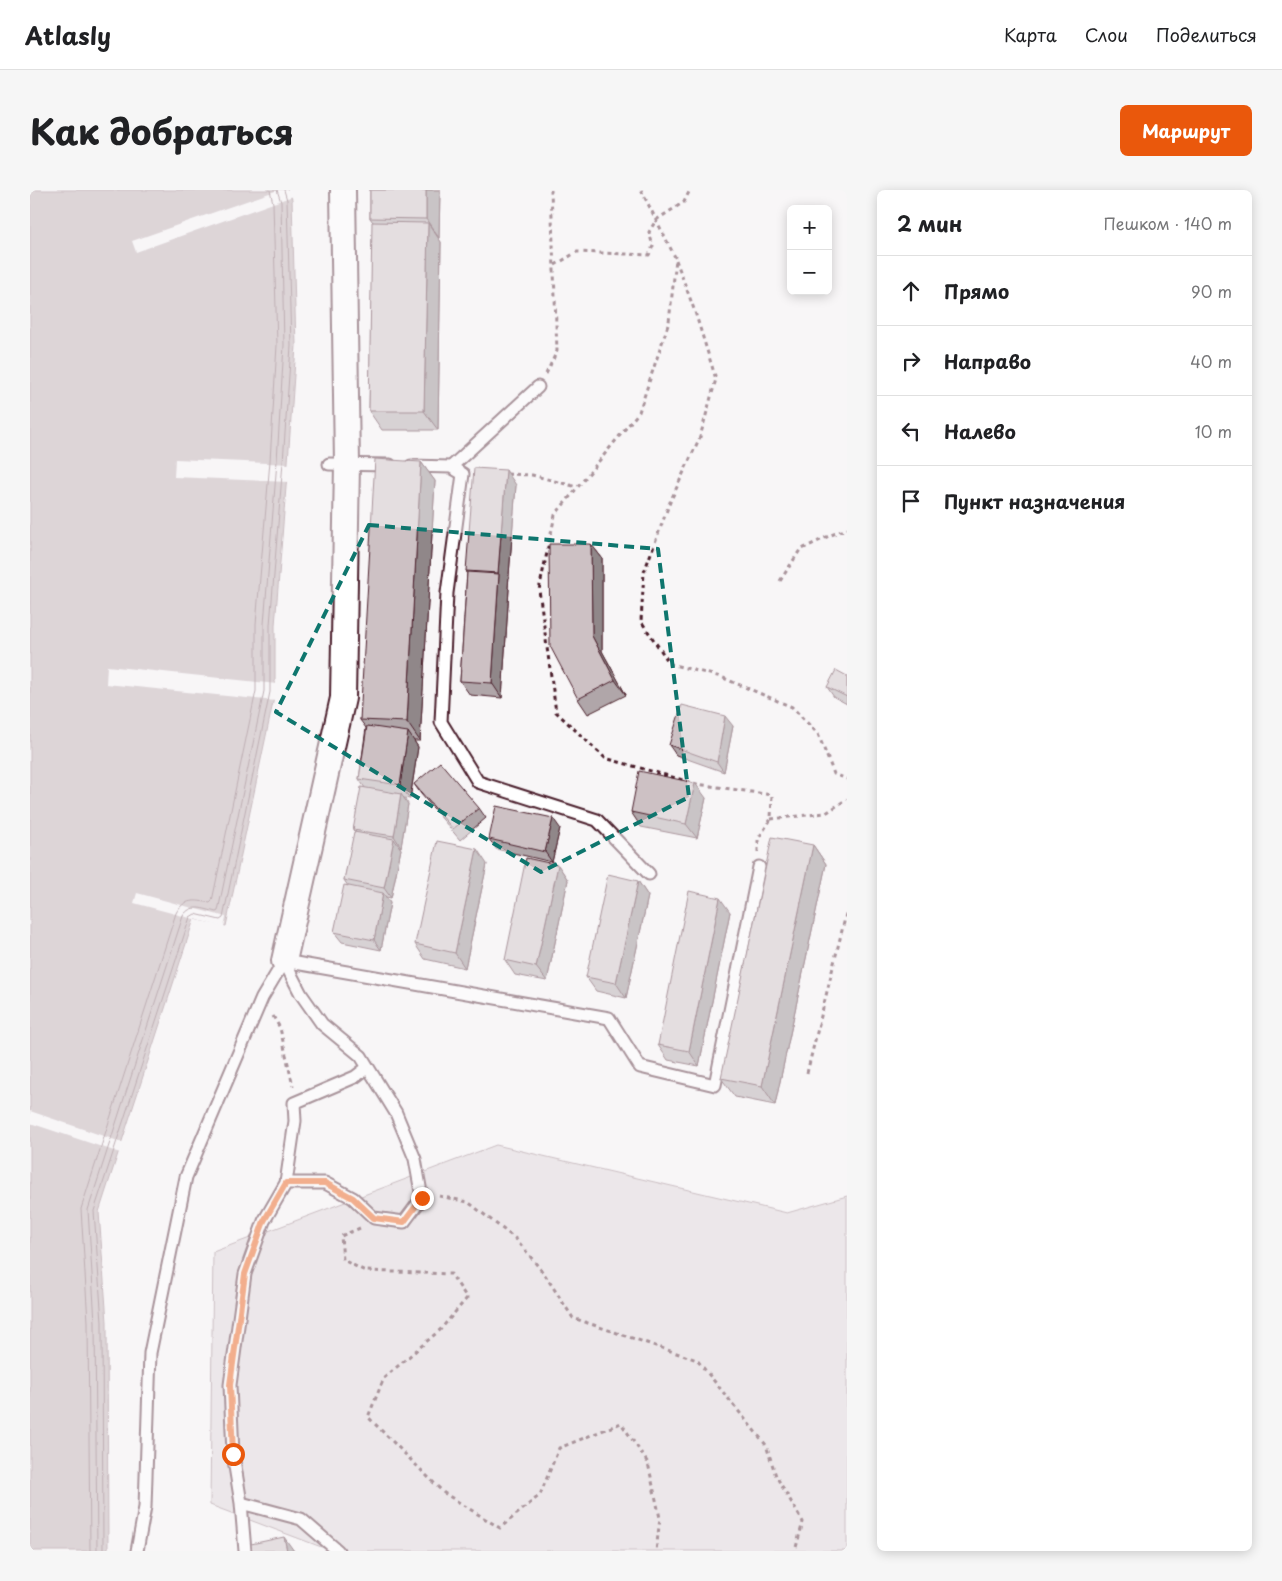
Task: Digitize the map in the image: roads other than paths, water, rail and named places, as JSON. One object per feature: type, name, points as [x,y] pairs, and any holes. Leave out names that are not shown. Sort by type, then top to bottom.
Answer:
[{"type":"street","points":[[284,961],[343,698],[338,464],[343,190]]},
{"type":"lane","points":[[451,467],[538,388]]},
{"type":"lane","points":[[338,464],[451,467],[463,474],[448,593],[441,722],[478,782],[597,820],[650,874]]},
{"type":"lane","points":[[284,961],[609,1018],[640,1068],[716,1085],[759,867]]},
{"type":"lane","points":[[137,1551],[145,1507],[150,1352],[186,1177],[262,998],[284,961]]},
{"type":"lane","points":[[284,961],[301,994],[322,1024],[362,1056],[396,1113],[415,1159],[422,1198],[404,1222],[374,1218],[353,1198],[325,1183],[286,1183]]},
{"type":"lane","points":[[245,1551],[241,1503],[233,1454],[230,1385],[245,1274],[264,1221],[286,1183],[295,1120],[294,1103],[355,1077],[368,1067]]},
{"type":"lane","points":[[241,1503],[301,1519],[338,1551]]},
{"type":"water","points":[[30,190],[288,190],[292,199],[296,346],[275,625],[275,693],[226,926],[194,919],[99,1212],[107,1322],[108,1551],[30,1551]]}]
